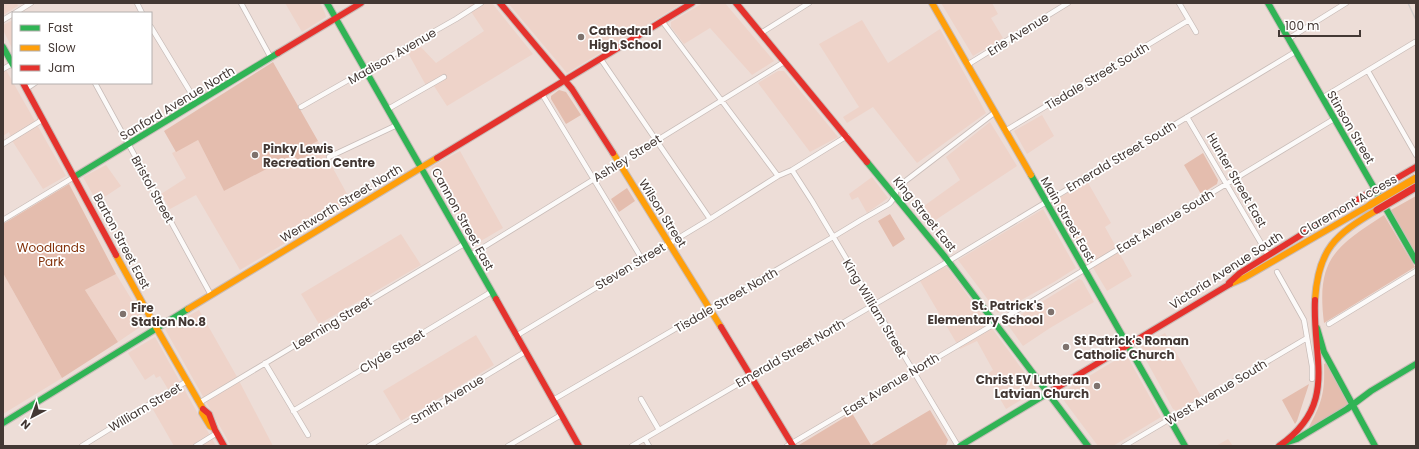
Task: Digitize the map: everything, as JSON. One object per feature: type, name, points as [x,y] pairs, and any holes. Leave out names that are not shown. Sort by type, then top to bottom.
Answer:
[{"type":"main road","name":"Cannon Street East","points":[[327,3],[579,446]]},
{"type":"main road","name":"Sanford Avenue North","points":[[74,178],[361,3]]},
{"type":"main road","name":"Wilson Street","points":[[500,3],[565,80],[669,242],[751,376],[790,445]]},
{"type":"main road","name":"Wentworth Street North","points":[[3,424],[211,295],[692,3]]},
{"type":"main road","name":"King Street East","points":[[736,3],[847,136],[948,261],[1088,446]]},
{"type":"main road","name":"Main Street East","points":[[932,3],[1185,446]]},
{"type":"main road","name":"Stinson Street","points":[[1268,3],[1416,261]]},
{"type":"main road","points":[[3,46],[12,62]]},
{"type":"main road","name":"Barton Street East","points":[[24,86],[157,329],[201,406],[207,410],[224,446]]},
{"type":"main road","name":"Victoria Avenue South","points":[[959,446],[1227,285],[1240,273],[1268,255],[1416,167]]},
{"type":"main road","name":"Claremont Access","points":[[1227,285],[1244,278],[1416,178]]},
{"type":"main road","name":"Claremont Access","points":[[1281,445],[1302,426],[1312,409],[1319,390],[1320,374],[1314,300],[1319,269],[1326,252],[1345,231],[1377,210],[1416,188]]},
{"type":"main road","points":[[1315,319],[1324,352],[1375,446]]},
{"type":"main road","points":[[1281,445],[1297,439],[1353,404],[1366,394],[1415,366]]},
{"type":"street","points":[[17,12],[31,3]]},
{"type":"street","points":[[137,3],[142,12]]},
{"type":"street","points":[[241,3],[271,58]]},
{"type":"street","name":"Madison Avenue","points":[[301,107],[456,19],[481,3]]},
{"type":"street","points":[[761,32],[810,3]]},
{"type":"street","name":"Erie Avenue","points":[[967,65],[1068,3]]},
{"type":"street","points":[[1179,3],[1196,32]]},
{"type":"street","points":[[1288,39],[1346,3]]},
{"type":"street","points":[[3,20],[12,15]]},
{"type":"street","name":"Tisdale Street South","points":[[1005,131],[1189,20]]},
{"type":"street","points":[[662,22],[778,176]]},
{"type":"street","points":[[152,29],[197,103]]},
{"type":"street","points":[[1322,98],[1415,42]]},
{"type":"street","name":"Emerald Street South","points":[[948,261],[1295,52]]},
{"type":"street","points":[[600,58],[710,219]]},
{"type":"street","name":"Ashley Street","points":[[471,255],[784,62]]},
{"type":"street","points":[[3,69],[12,64]]},
{"type":"street","points":[[1368,71],[1416,155]]},
{"type":"street","points":[[388,109],[444,77]]},
{"type":"street","name":"Bristol Street","points":[[96,84],[211,295]]},
{"type":"street","points":[[542,94],[642,259]]},
{"type":"street","points":[[895,195],[899,186],[994,113]]},
{"type":"street","name":"Hunter Street East","points":[[1187,117],[1268,255]]},
{"type":"street","name":"East Avenue South","points":[[996,323],[1334,119]]},
{"type":"street","points":[[3,144],[42,120]]},
{"type":"street","points":[[329,157],[397,125]]},
{"type":"street","name":"Steven Street","points":[[516,336],[669,242],[710,219],[778,176],[792,170],[847,136]]},
{"type":"street","name":"King William Street","points":[[792,170],[959,446]]},
{"type":"street","name":"Sanford Avenue North","points":[[3,220],[74,178]]},
{"type":"street","name":"Tisdale Street North","points":[[553,400],[889,204],[895,195]]},
{"type":"street","name":"Leeming Street","points":[[201,406],[265,363],[464,244]]},
{"type":"street","name":"Emerald Street North","points":[[632,446],[948,261]]},
{"type":"street","points":[[1277,272],[1304,320],[1312,366],[1312,379]]},
{"type":"street","points":[[1329,324],[1416,272]]},
{"type":"street","name":"Clyde Street","points":[[293,411],[491,292]]},
{"type":"street","name":"East Avenue North","points":[[790,445],[996,323]]},
{"type":"street","name":"West Avenue South","points":[[1124,446],[1307,338]]},
{"type":"street","name":"Smith Avenue","points":[[369,446],[526,352]]},
{"type":"street","points":[[265,363],[308,435]]},
{"type":"street","name":"William Street","points":[[82,446],[188,381]]},
{"type":"street","points":[[641,399],[659,430]]},
{"type":"street","points":[[508,446],[561,415]]},
{"type":"street","points":[[196,446],[216,430]]},
{"type":"street","points":[[645,439],[649,446]]},
{"type":"shaded area","points":[[3,3],[17,3],[18,6],[3,15]]},
{"type":"shaded area","points":[[285,3],[320,3],[326,17],[302,32]]},
{"type":"shaded area","points":[[474,3],[492,3],[533,54],[447,106],[434,86],[428,89],[408,53],[419,45],[436,63],[484,31],[468,7]]},
{"type":"shaded area","name":"Cathedral High School","points":[[508,3],[683,3],[567,73]]},
{"type":"shaded area","points":[[703,3],[725,3],[774,61],[752,75],[710,28],[684,44],[671,27],[671,22]]},
{"type":"shaded area","points":[[941,3],[992,3],[998,14],[991,18],[1003,38],[973,56]]},
{"type":"shaded area","points":[[12,20],[12,48],[3,30],[3,25]]},
{"type":"shaded area","points":[[862,20],[888,63],[940,29],[986,113],[917,163],[873,107],[847,123],[843,117],[859,107],[819,44]]},
{"type":"shaded area","points":[[6,70],[12,81],[12,84],[14,84],[66,176],[43,189],[13,142],[9,132],[3,136],[3,72]]},
{"type":"shaded area","points":[[778,71],[784,71],[838,137],[810,152],[758,83]]},
{"type":"shaded area","points":[[1042,115],[1054,136],[1027,154],[1014,131]]},
{"type":"shaded area","points":[[990,122],[1017,166],[931,223],[917,211],[960,180],[946,157]]},
{"type":"shaded area","points":[[198,140],[224,191],[318,141],[352,203],[240,270],[196,195],[170,209],[161,194],[186,178],[172,153]]},
{"type":"shaded area","points":[[460,151],[503,228],[474,245],[431,167]]},
{"type":"shaded area","points":[[106,165],[121,186],[97,202],[83,177]]},
{"type":"shaded area","points":[[872,177],[888,198],[867,213],[858,197],[852,200],[849,194]]},
{"type":"shaded area","points":[[1087,181],[1111,223],[1105,227],[1132,276],[1107,291],[1053,201]]},
{"type":"shaded area","points":[[1043,209],[1076,268],[998,313],[958,260]]},
{"type":"shaded area","points":[[401,234],[421,265],[319,324],[301,294]]},
{"type":"shaded area","points":[[946,266],[1036,388],[1034,392],[1006,409],[986,375],[993,370],[977,341],[960,349],[920,281]]},
{"type":"shaded area","points":[[3,273],[62,378],[3,414]]},
{"type":"shaded area","points":[[116,274],[146,323],[118,342],[85,290]]},
{"type":"shaded area","name":"St. Patrick's Elementary School","points":[[1079,279],[1082,280],[1094,302],[1023,346],[1008,325],[1009,322]]},
{"type":"shaded area","points":[[199,310],[236,375],[273,446],[231,446],[165,329]]},
{"type":"shaded area","points":[[1165,333],[1201,396],[1177,411],[1173,409],[1141,351],[1141,347]]},
{"type":"shaded area","points":[[476,335],[494,365],[401,421],[383,391]]},
{"type":"shaded area","points":[[155,337],[216,446],[174,446],[151,406],[171,394],[160,376],[156,378],[154,374],[145,380],[128,353]]},
{"type":"shaded area","points":[[1126,354],[1161,417],[1113,446],[1098,446],[1059,394]]},
{"type":"shaded area","points":[[1228,439],[1233,446],[1216,446]]},
{"type":"green space","points":[[273,62],[318,141],[310,145],[314,152],[298,161],[294,155],[297,153],[224,191],[198,140],[176,152],[164,131]]},
{"type":"green space","points":[[559,90],[566,92],[581,115],[566,124],[551,99],[551,96]]},
{"type":"green space","points":[[1203,153],[1218,180],[1217,184],[1201,194],[1184,165]]},
{"type":"green space","name":"Woodlands Park","points":[[69,184],[116,274],[85,290],[118,342],[62,378],[3,273],[3,224]]},
{"type":"green space","points":[[627,188],[635,201],[619,212],[611,199]]},
{"type":"green space","points":[[1416,196],[1416,254],[1391,210]]},
{"type":"green space","points":[[890,214],[905,239],[893,247],[878,221]]},
{"type":"green space","points":[[1384,215],[1415,267],[1324,323],[1322,301],[1323,284],[1327,269],[1333,257],[1341,246],[1353,236]]},
{"type":"green space","points":[[1326,363],[1348,404],[1310,428],[1309,427],[1322,397],[1324,364]]},
{"type":"green space","points":[[1309,384],[1297,421],[1295,424],[1282,400]]},
{"type":"green space","points":[[930,410],[948,440],[945,446],[799,446],[852,413],[871,445]]},
{"type":"railway","points":[[1408,3],[1416,20]]},
{"type":"traffic: fast","points":[[327,3],[496,299]]},
{"type":"traffic: fast","points":[[1268,3],[1416,261]]},
{"type":"traffic: fast","points":[[3,47],[12,63]]},
{"type":"traffic: fast","points":[[74,177],[278,53]]},
{"type":"traffic: fast","points":[[867,162],[945,257],[1088,446]]},
{"type":"traffic: fast","points":[[1031,175],[1185,446]]},
{"type":"traffic: fast","points":[[3,423],[188,309]]},
{"type":"traffic: fast","points":[[1317,328],[1324,352],[1375,446]]},
{"type":"traffic: fast","points":[[1282,444],[1297,439],[1347,409],[1371,391],[1416,364]]},
{"type":"traffic: fast","points":[[960,446],[1048,393]]},
{"type":"traffic: slow","points":[[932,3],[1031,175]]},
{"type":"traffic: slow","points":[[613,153],[721,327]]},
{"type":"traffic: slow","points":[[188,309],[437,158]]},
{"type":"traffic: slow","points":[[1370,205],[1416,178]]},
{"type":"traffic: slow","points":[[1230,284],[1244,278],[1370,205]]},
{"type":"traffic: slow","points":[[1315,300],[1320,268],[1331,245],[1350,227],[1377,210]]},
{"type":"traffic: slow","points":[[116,255],[203,409],[202,413],[210,426],[214,428]]},
{"type":"traffic: jam","points":[[278,53],[361,3]]},
{"type":"traffic: jam","points":[[500,3],[572,89],[613,153]]},
{"type":"traffic: jam","points":[[437,158],[692,3]]},
{"type":"traffic: jam","points":[[736,3],[867,162]]},
{"type":"traffic: jam","points":[[24,84],[116,255]]},
{"type":"traffic: jam","points":[[1229,283],[1240,273],[1370,192],[1380,188],[1416,167]]},
{"type":"traffic: jam","points":[[1377,210],[1416,187]]},
{"type":"traffic: jam","points":[[1048,393],[1230,284]]},
{"type":"traffic: jam","points":[[496,299],[579,446]]},
{"type":"traffic: jam","points":[[1279,446],[1298,430],[1310,414],[1316,397],[1318,361],[1315,300]]},
{"type":"traffic: jam","points":[[721,327],[793,446]]},
{"type":"traffic: jam","points":[[203,409],[209,414],[215,430],[224,446]]},
{"type":"place","name":"Cathedral High School","points":[[581,37]]},
{"type":"place","name":"Pinky Lewis Recreation Centre","points":[[255,155]]},
{"type":"place","name":"St. Patrick's Elementary School","points":[[1051,312]]},
{"type":"place","name":"Fire Station No.8","points":[[123,314]]},
{"type":"place","name":"St Patrick's Roman Catholic Church","points":[[1066,347]]},
{"type":"place","name":"Christ EV Lutheran Latvian Church","points":[[1097,386]]}]
